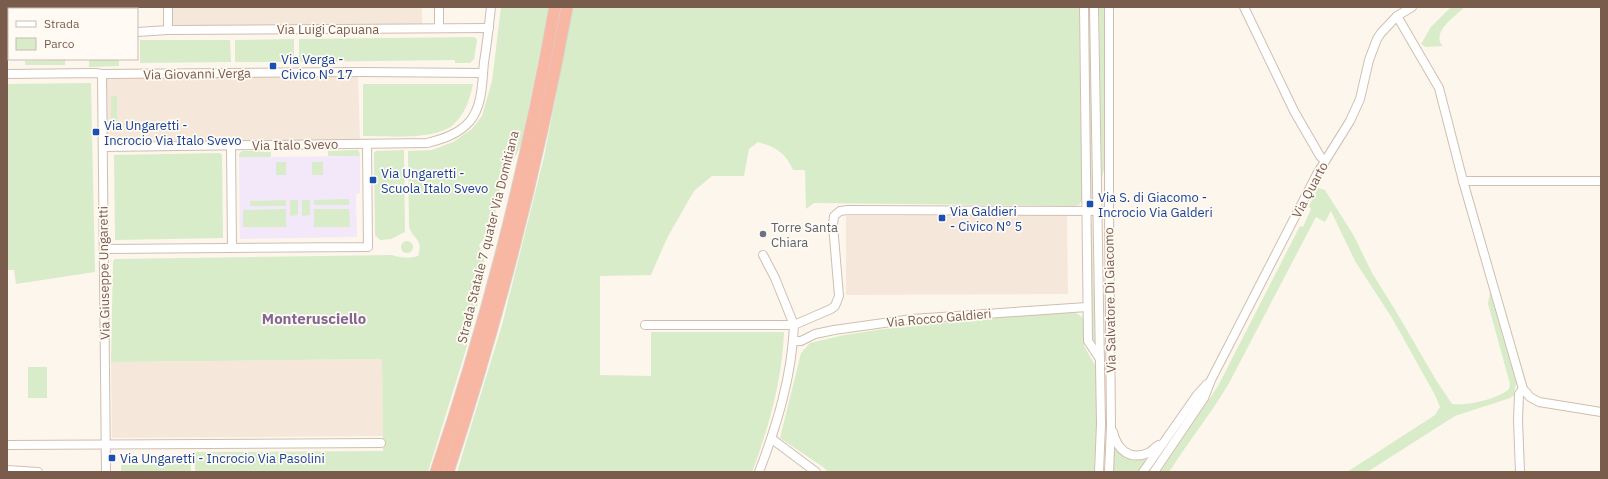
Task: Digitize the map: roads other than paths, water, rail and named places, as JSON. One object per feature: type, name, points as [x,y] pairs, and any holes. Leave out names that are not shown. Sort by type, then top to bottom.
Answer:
[{"type":"highway","name":"Strada Statale 7 quater Via Domitiana","points":[[436,472],[466,377],[503,246],[536,103],[555,7]]},
{"type":"highway","name":"Strada Statale 7 quater Via Domitiana","points":[[448,472],[466,416],[514,248],[545,114],[567,7]]},
{"type":"street","points":[[168,7],[168,30]]},
{"type":"street","points":[[439,7],[439,28]]},
{"type":"street","name":"Via Italo Svevo","points":[[103,147],[427,143],[442,139],[458,132],[470,120],[477,106],[482,92],[491,7]]},
{"type":"street","name":"Via Salvatore Di Giacomo","points":[[1084,7],[1088,341],[1100,359]]},
{"type":"street","name":"Via Salvatore Di Giacomo","points":[[1094,7],[1101,424],[1099,472]]},
{"type":"street","name":"Via Salvatore Di Giacomo","points":[[1109,7],[1111,427],[1109,472]]},
{"type":"street","points":[[1244,7],[1294,111],[1320,156],[1325,161]]},
{"type":"street","name":"Via Quarto","points":[[1154,472],[1204,398],[1211,380],[1325,161],[1345,131],[1360,100],[1369,60],[1377,39],[1397,16],[1412,7]]},
{"type":"street","points":[[1397,16],[1439,88],[1463,181],[1523,388],[1530,397],[1539,402],[1601,412]]},
{"type":"street","name":"Via Luigi Capuana","points":[[138,32],[168,30],[489,28]]},
{"type":"street","name":"Via Giovanni Verga","points":[[7,74],[368,72],[483,73]]},
{"type":"street","name":"Via Giuseppe Ungaretti","points":[[102,74],[105,249],[106,472]]},
{"type":"street","points":[[105,249],[368,247],[367,144]]},
{"type":"street","points":[[232,145],[232,248]]},
{"type":"street","points":[[1463,181],[1601,181]]},
{"type":"street","points":[[646,325],[794,325],[826,312],[835,306],[840,292],[833,220],[834,216],[840,211],[1109,211]]},
{"type":"street","points":[[759,472],[772,439],[782,403],[793,341],[794,325],[775,278],[762,255]]},
{"type":"street","name":"Via Rocco Galdieri","points":[[793,341],[801,341],[815,334],[829,331],[912,319],[1087,307]]},
{"type":"street","name":"Via Quarto","points":[[1143,472],[1197,395],[1211,380]]},
{"type":"street","points":[[1520,472],[1518,420],[1519,394],[1523,388]]},
{"type":"street","points":[[1111,427],[1115,443],[1118,447],[1130,454],[1139,455],[1147,453],[1164,442]]},
{"type":"street","points":[[772,439],[816,472]]},
{"type":"street","points":[[7,445],[381,443]]},
{"type":"street","points":[[7,470],[38,472]]},
{"type":"place","name":"Via Verga - Civico N° 17","points":[[273,66]]},
{"type":"place","name":"Via Ungaretti - Incrocio Via Italo Svevo","points":[[96,132]]},
{"type":"place","name":"Via Ungaretti - Scuola Italo Svevo","points":[[373,180]]},
{"type":"place","name":"Via S. di Giacomo - Incrocio Via Galderi","points":[[1090,204]]},
{"type":"place","name":"Via Galdieri - Civico N° 5","points":[[942,218]]},
{"type":"place","name":"Torre Santa Chiara","points":[[763,234]]},
{"type":"place","name":"Via Ungaretti - Incrocio Via Pasolini","points":[[112,458]]},
{"type":"district","name":"Monterusciello","points":[[314,318]]}]
